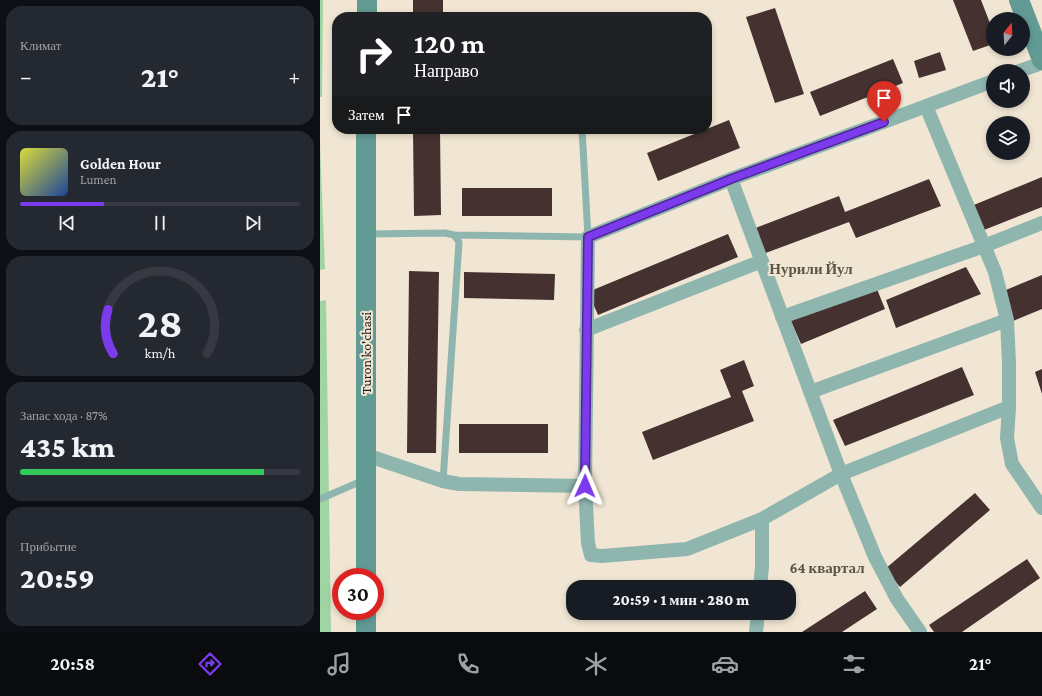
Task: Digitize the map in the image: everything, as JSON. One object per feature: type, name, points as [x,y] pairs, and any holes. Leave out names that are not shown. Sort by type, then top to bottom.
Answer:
[{"type":"street","points":[[366,0],[366,12]]},
{"type":"street","points":[[1019,0],[1042,61],[1030,66]]},
{"type":"street","points":[[986,84],[731,179],[588,237],[585,486],[588,543],[591,555],[602,556],[687,549],[762,519],[841,474],[1009,407]]},
{"type":"street","points":[[926,106],[995,272],[1007,320],[1009,363],[1007,438],[1012,464],[1042,508]]},
{"type":"street","name":"Turon ko'chasi","points":[[366,134],[366,568]]},
{"type":"street","points":[[731,179],[841,474],[875,557],[897,599],[920,632]]},
{"type":"street","points":[[782,317],[1042,224]]},
{"type":"street","points":[[586,330],[762,261]]},
{"type":"street","points":[[810,392],[1007,320]]},
{"type":"street","points":[[366,455],[443,481],[459,484],[585,486]]},
{"type":"street","points":[[761,580],[762,519]]},
{"type":"street","points":[[366,620],[366,632]]},
{"type":"street","points":[[756,632],[757,620]]},
{"type":"lane","points":[[366,234],[445,232],[454,235],[588,237],[582,134]]},
{"type":"lane","points":[[443,481],[459,242],[454,235]]},
{"type":"lane","points":[[320,499],[366,479]]},
{"type":"green space","points":[[320,0],[323,0],[322,97],[320,97]]},
{"type":"green space","points":[[320,144],[325,269],[320,270]]},
{"type":"green space","points":[[326,300],[331,632],[320,632],[320,301]]},
{"type":"building","points":[[413,0],[443,0],[443,12],[413,12]]},
{"type":"building","points":[[953,0],[981,0],[986,13],[986,46],[973,51]]},
{"type":"building","points":[[775,8],[804,94],[775,103],[746,17]]},
{"type":"building","points":[[940,52],[946,70],[919,78],[914,61]]},
{"type":"building","points":[[893,59],[903,83],[820,116],[810,92]]},
{"type":"building","points":[[729,120],[740,148],[658,181],[647,153],[694,134],[712,134],[712,127]]},
{"type":"building","points":[[413,134],[440,134],[441,215],[414,216]]},
{"type":"building","points":[[1042,177],[1042,207],[979,232],[969,207]]},
{"type":"building","points":[[929,179],[941,206],[856,238],[849,222],[763,254],[753,229],[839,196],[845,212]]},
{"type":"building","points":[[462,188],[552,188],[552,216],[462,216]]},
{"type":"building","points":[[728,234],[738,257],[598,315],[588,292]]},
{"type":"building","points":[[966,267],[981,294],[896,328],[886,300]]},
{"type":"building","points":[[409,271],[439,272],[436,453],[407,453]]},
{"type":"building","points":[[464,272],[555,274],[554,300],[464,298]]},
{"type":"building","points":[[1042,275],[1042,309],[1013,321],[1001,292]]},
{"type":"building","points":[[875,284],[885,309],[801,344],[790,319]]},
{"type":"building","points":[[744,360],[754,386],[742,391],[754,421],[653,460],[642,432],[731,397],[720,370]]},
{"type":"building","points":[[962,367],[974,395],[845,446],[833,420]]},
{"type":"building","points":[[1042,369],[1042,394],[1035,372]]},
{"type":"building","points":[[459,424],[548,424],[548,453],[459,453]]},
{"type":"building","points":[[975,493],[990,510],[900,587],[885,569]]},
{"type":"building","points":[[1027,559],[1040,578],[962,632],[934,632],[929,625]]},
{"type":"building","points":[[865,591],[877,609],[842,632],[802,632]]},
{"type":"district","name":"Нурили Йул","points":[[811,269]]},
{"type":"district","name":"64 квартал","points":[[827,568]]},
{"type":"route","points":[[585,486],[588,237],[731,179],[884,122]]}]
